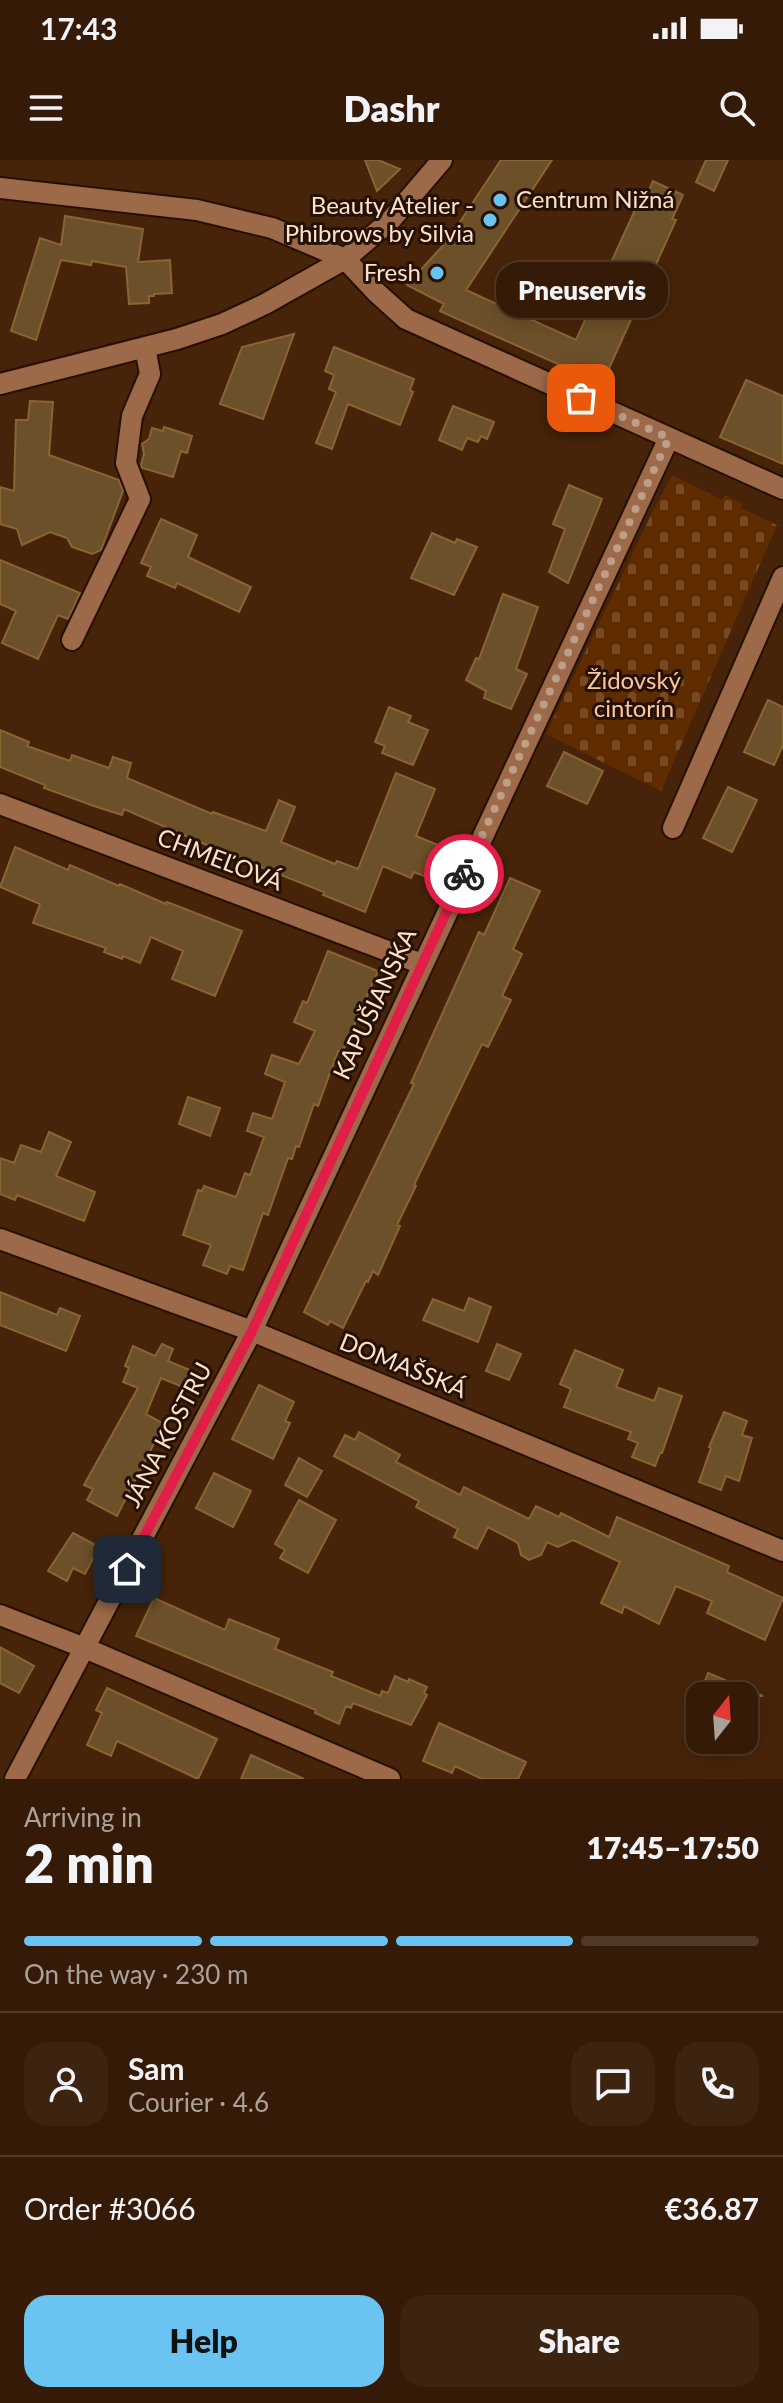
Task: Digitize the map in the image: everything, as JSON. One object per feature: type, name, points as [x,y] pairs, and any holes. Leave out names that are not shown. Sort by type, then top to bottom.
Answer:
[{"type":"street","points":[[0,384],[222,324],[265,304],[345,259],[390,221],[442,160]]},
{"type":"street","points":[[0,188],[197,210],[233,216],[272,228],[345,259],[406,319],[783,489]]},
{"type":"street","points":[[72,640],[140,499],[126,463],[132,416],[150,374],[145,347]]},
{"type":"street","name":"KAPUŠIANSKA","points":[[252,1331],[669,438]]},
{"type":"street","points":[[673,828],[783,577]]},
{"type":"street","name":"CHMEĽOVÁ","points":[[0,804],[422,964]]},
{"type":"street","name":"DOMAŠSKÁ","points":[[0,1239],[252,1331],[783,1551]]},
{"type":"street","name":"JÁNA KOSTRU","points":[[15,1779],[252,1331]]},
{"type":"street","points":[[0,1615],[85,1648],[390,1779]]},
{"type":"green space","name":"Židovský cintorín","points":[[672,475],[722,500],[725,495],[743,504],[741,508],[777,525],[661,791],[546,734]]},
{"type":"building","points":[[365,160],[378,160],[400,169],[377,191]]},
{"type":"building","points":[[501,160],[552,160],[466,290],[576,340],[638,203],[642,205],[653,181],[683,195],[672,219],[676,220],[602,384],[440,311],[444,304],[407,285],[448,240]]},
{"type":"building","points":[[706,160],[728,160],[714,191],[696,182]]},
{"type":"building","points":[[65,216],[143,229],[138,262],[170,260],[172,293],[149,296],[149,303],[129,304],[126,267],[61,260],[36,340],[11,331],[40,238],[61,245]]},
{"type":"building","points":[[294,334],[263,419],[220,404],[242,347]]},
{"type":"building","points":[[334,347],[414,379],[410,390],[413,392],[400,425],[348,404],[332,449],[316,443],[336,392],[329,389],[334,375],[325,371]]},
{"type":"building","points":[[746,380],[783,396],[783,464],[720,437]]},
{"type":"building","points":[[30,401],[53,402],[49,455],[119,480],[123,491],[101,550],[92,554],[72,547],[67,538],[50,532],[22,545],[17,529],[0,524],[0,487],[14,491],[16,420],[28,420]]},
{"type":"building","points":[[453,406],[494,422],[487,439],[481,436],[478,442],[467,438],[462,450],[439,440]]},
{"type":"building","points":[[164,427],[192,436],[187,453],[181,451],[173,477],[142,468],[141,465],[144,454],[142,444],[149,439],[152,428],[163,431]]},
{"type":"building","points":[[569,485],[602,499],[568,583],[549,572],[565,529],[553,524]]},
{"type":"building","points":[[161,519],[197,535],[188,557],[251,587],[239,612],[177,583],[175,588],[147,576],[151,567],[141,563]]},
{"type":"building","points":[[432,533],[455,543],[457,539],[477,547],[454,595],[411,578]]},
{"type":"building","points":[[0,560],[80,593],[68,619],[58,615],[38,659],[2,643],[16,611],[0,604]]},
{"type":"building","points":[[503,594],[538,607],[516,669],[527,674],[511,709],[484,698],[486,691],[466,680],[476,658],[479,659]]},
{"type":"building","points":[[768,700],[783,707],[783,745],[774,765],[744,752]]},
{"type":"building","points":[[389,707],[411,716],[408,722],[428,730],[413,765],[382,753],[385,746],[375,742]]},
{"type":"building","points":[[0,730],[29,742],[27,746],[70,761],[72,755],[109,768],[113,757],[131,763],[127,778],[212,814],[266,831],[279,800],[295,807],[281,842],[335,864],[337,861],[358,869],[396,773],[435,789],[416,836],[438,845],[426,877],[414,872],[411,878],[383,866],[365,912],[124,809],[122,815],[94,806],[44,788],[45,785],[0,767]]},
{"type":"building","points":[[564,752],[603,771],[587,804],[547,786]]},
{"type":"building","points":[[728,787],[757,800],[732,852],[703,838]]},
{"type":"building","points":[[15,847],[68,870],[70,865],[242,931],[215,996],[172,979],[183,951],[151,937],[140,963],[123,956],[122,959],[104,952],[106,948],[33,923],[40,904],[0,887]]},
{"type":"building","points":[[510,878],[540,891],[513,949],[522,954],[502,996],[511,1000],[488,1047],[482,1044],[414,1185],[378,1275],[373,1271],[366,1281],[343,1328],[330,1321],[328,1325],[304,1312],[414,1084],[411,1083],[479,932],[484,935]]},
{"type":"building","points":[[328,951],[378,971],[342,1053],[338,1051],[318,1106],[314,1104],[299,1147],[296,1146],[292,1159],[288,1158],[268,1215],[263,1213],[243,1270],[230,1266],[227,1274],[203,1265],[211,1245],[183,1235],[198,1190],[202,1191],[204,1186],[236,1197],[245,1173],[250,1175],[264,1137],[247,1131],[253,1113],[272,1119],[285,1082],[265,1074],[272,1055],[299,1064],[315,1031],[294,1022],[303,1001],[307,1003]]},
{"type":"building","points":[[188,1097],[220,1108],[210,1136],[179,1124]]},
{"type":"building","points":[[49,1132],[71,1142],[56,1176],[95,1192],[84,1221],[17,1195],[15,1200],[0,1194],[0,1158],[14,1163],[21,1145],[41,1152]]},
{"type":"building","points":[[0,1292],[57,1315],[60,1308],[80,1316],[66,1351],[0,1325]]},
{"type":"building","points":[[469,1298],[491,1307],[478,1342],[423,1320],[433,1299],[464,1311]]},
{"type":"building","points":[[162,1344],[173,1349],[168,1361],[192,1371],[185,1388],[161,1378],[146,1414],[164,1424],[117,1516],[87,1500],[93,1489],[84,1485],[138,1388],[123,1382],[133,1346],[155,1356]]},
{"type":"building","points":[[497,1344],[521,1354],[509,1380],[486,1371]]},
{"type":"building","points":[[575,1350],[623,1370],[616,1387],[654,1401],[659,1388],[682,1396],[655,1466],[632,1457],[638,1443],[628,1439],[631,1432],[564,1407],[571,1389],[560,1384]]},
{"type":"building","points":[[259,1385],[294,1402],[285,1421],[290,1423],[273,1459],[232,1439]]},
{"type":"building","points":[[724,1412],[747,1421],[742,1435],[752,1438],[739,1481],[726,1476],[721,1490],[699,1482]]},
{"type":"building","points":[[359,1432],[400,1455],[396,1462],[460,1495],[464,1487],[529,1519],[536,1506],[559,1517],[561,1513],[609,1537],[617,1517],[729,1566],[727,1572],[783,1598],[765,1640],[707,1613],[712,1601],[676,1586],[659,1624],[624,1606],[622,1613],[601,1603],[620,1562],[573,1540],[558,1547],[547,1542],[541,1555],[529,1560],[521,1555],[518,1543],[488,1527],[477,1549],[454,1537],[458,1529],[416,1507],[419,1501],[334,1456],[345,1435],[355,1440]]},
{"type":"building","points":[[299,1458],[322,1471],[307,1497],[285,1485]]},
{"type":"building","points":[[214,1473],[251,1491],[233,1527],[196,1508]]},
{"type":"building","points":[[299,1500],[336,1520],[308,1573],[280,1558],[285,1550],[275,1544]]},
{"type":"building","points":[[73,1533],[99,1547],[85,1574],[73,1568],[67,1581],[48,1571]]},
{"type":"building","points":[[154,1598],[225,1630],[229,1619],[279,1639],[275,1649],[333,1672],[331,1676],[380,1696],[382,1691],[388,1693],[395,1676],[427,1687],[424,1693],[427,1695],[411,1725],[353,1703],[351,1708],[346,1706],[339,1724],[315,1713],[316,1710],[136,1636]]},
{"type":"building","points":[[0,1647],[34,1666],[19,1693],[0,1683]]},
{"type":"building","points":[[708,1673],[730,1682],[704,1682]]},
{"type":"building","points":[[107,1688],[217,1739],[198,1779],[117,1741],[111,1756],[87,1745],[102,1713],[96,1710]]},
{"type":"building","points":[[439,1723],[526,1762],[518,1779],[482,1779],[455,1766],[452,1773],[423,1761]]},
{"type":"building","points":[[251,1755],[304,1779],[241,1779]]},
{"type":"way so far","points":[[464,874],[669,438],[581,398]]},
{"type":"place","name":"Centrum Nižná","points":[[500,200]]},
{"type":"place","name":"Beauty Atelier - Phibrows by Silvia","points":[[490,220]]},
{"type":"place","name":"Fresh","points":[[437,273]]},
{"type":"place","name":"Pneuservis","points":[[581,398]]},
{"type":"route","points":[[127,1569],[252,1331],[464,874]]}]
